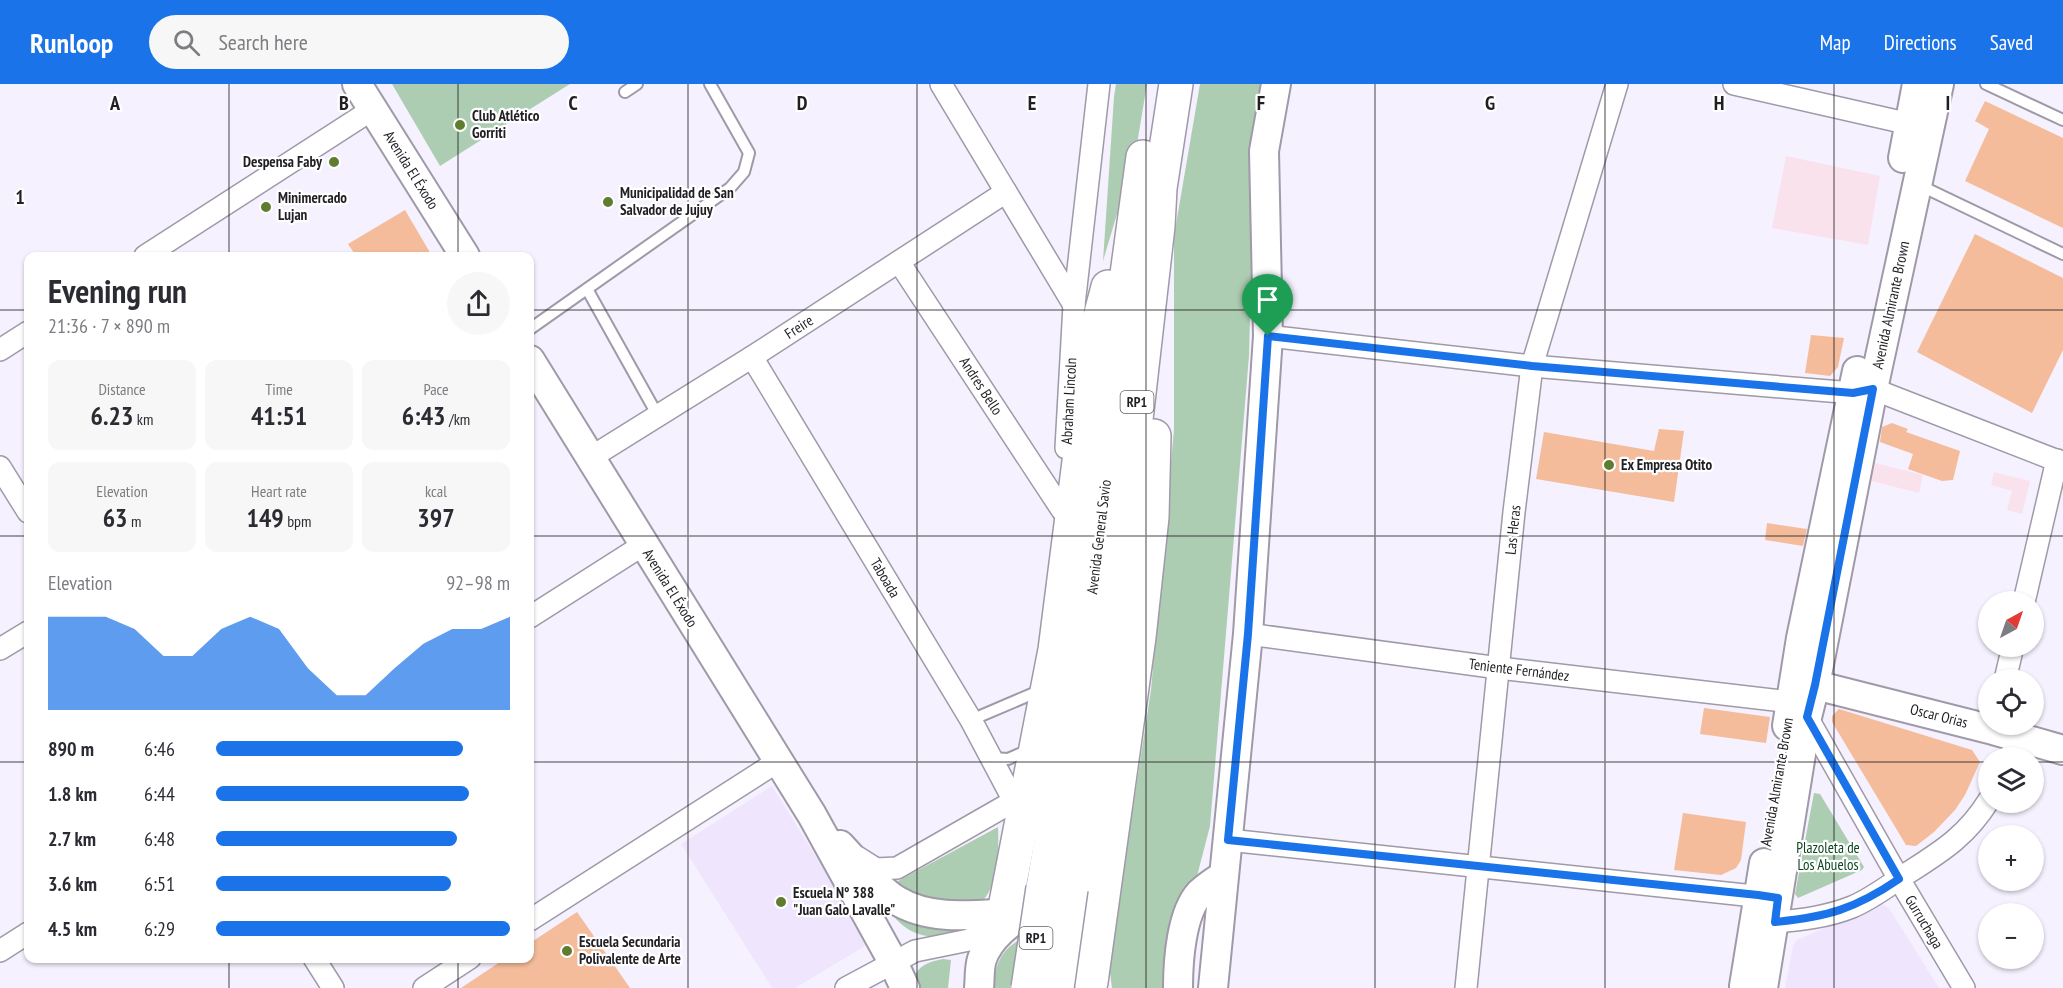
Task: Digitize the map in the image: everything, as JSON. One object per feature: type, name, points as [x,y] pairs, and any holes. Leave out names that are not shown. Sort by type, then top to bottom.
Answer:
[{"type":"highway","points":[[1008,921],[1020,799],[1058,718],[1065,581],[1095,336],[1137,184],[1156,84]]},
{"type":"highway","name":"Avenida General Savio","points":[[1028,988],[1043,888],[1058,718],[1123,543],[1160,188],[1176,84]]},
{"type":"highway","points":[[1092,986],[1139,637],[1152,517],[1155,318],[1153,262]]},
{"type":"highway","name":"Avenida General Savio","points":[[1058,718],[1071,889],[1058,988]]},
{"type":"main road","name":"Avenida El Éxodo","points":[[357,84],[462,252]]},
{"type":"main road","points":[[1213,988],[1248,634],[1268,336],[1264,150],[1276,84]]},
{"type":"main road","name":"Avenida Almirante Brown","points":[[1744,988],[1766,909],[1799,710],[1863,391],[1917,84]]},
{"type":"main road","name":"Avenida Almirante Brown","points":[[1863,391],[1939,84]]},
{"type":"main road","name":"Avenida El Éxodo","points":[[534,367],[777,762],[812,815],[905,988]]},
{"type":"main road","name":"Oscar Orias","points":[[1806,679],[2004,738],[2063,750]]},
{"type":"main road","name":"Avenida El Éxodo","points":[[812,815],[873,880],[896,900],[927,911],[954,916],[1008,921],[1037,911],[1050,912],[1071,922],[1086,952],[1092,986]]},
{"type":"main road","points":[[1178,988],[1182,934],[1194,903],[1199,894],[1223,876]]},
{"type":"main road","name":"Avenida Almirante Brown","points":[[1763,988],[1766,909]]},
{"type":"main road","points":[[979,988],[982,961],[1008,921]]},
{"type":"street","points":[[940,84],[1074,306]]},
{"type":"street","name":"Las Heras","points":[[1466,988],[1498,668],[1532,366],[1617,84]]},
{"type":"street","points":[[1734,84],[1910,124]]},
{"type":"street","name":"Abraham Lincoln","points":[[1058,718],[1062,510],[1074,306],[1098,85]]},
{"type":"street","points":[[151,252],[372,110]]},
{"type":"street","name":"Freire","points":[[590,458],[752,357],[1006,192]]},
{"type":"street","name":"Andres Bello","points":[[899,262],[1062,510]]},
{"type":"street","points":[[0,350],[24,335]]},
{"type":"street","points":[[1268,336],[1532,366],[1863,391],[2061,456],[2027,591]]},
{"type":"street","name":"Taboada","points":[[752,357],[971,720],[991,758],[1020,799]]},
{"type":"street","points":[[0,467],[24,506]]},
{"type":"street","points":[[534,614],[643,544]]},
{"type":"street","points":[[0,649],[24,634]]},
{"type":"street","name":"Teniente Fernández","points":[[1248,634],[1799,710]]},
{"type":"street","name":"Gurruchaga","points":[[1799,710],[1964,988]]},
{"type":"street","points":[[534,917],[777,762]]},
{"type":"street","points":[[839,844],[876,869],[897,868],[1020,799]]},
{"type":"street","points":[[1228,840],[1479,866],[1817,917],[1852,907],[1875,895],[1947,849],[1981,813]]},
{"type":"street","points":[[846,988],[915,951],[969,940],[1008,921]]},
{"type":"street","points":[[0,951],[24,936]]},
{"type":"street","points":[[317,963],[333,988]]},
{"type":"street","points":[[424,988],[462,963]]},
{"type":"lane","points":[[625,92],[637,84]]},
{"type":"lane","points":[[534,326],[730,188],[744,172],[749,153],[710,84]]},
{"type":"lane","points":[[1986,84],[2063,120]]},
{"type":"lane","points":[[1916,184],[2063,254]]},
{"type":"lane","points":[[587,289],[658,416]]},
{"type":"lane","points":[[971,720],[1058,718]]},
{"type":"lane","points":[[991,758],[1008,759],[1058,718]]},
{"type":"shaded area","points":[[1786,156],[1880,176],[1868,245],[1772,228]]},
{"type":"shaded area","points":[[1871,462],[1923,475],[1919,493],[1867,480]]},
{"type":"shaded area","points":[[1994,472],[2030,481],[2022,514],[2007,510],[2012,491],[1991,485]]},
{"type":"shaded area","name":"Escuela N° 388 \"Juan Galo Lavalle\"","points":[[772,786],[870,943],[795,988],[772,988],[681,844]]},
{"type":"shaded area","points":[[1880,903],[1889,908],[1939,988],[1785,988],[1793,946],[1797,940]]},
{"type":"green space","name":"Club Atlético Gorriti","points":[[392,84],[570,84],[440,166]]},
{"type":"green space","points":[[1116,84],[1147,84],[1136,150],[1103,261],[1114,97]]},
{"type":"green space","points":[[1200,84],[1265,84],[1255,120],[1249,356],[1210,826],[1168,988],[1112,988],[1109,965],[1151,690],[1174,429],[1174,236]]},
{"type":"green space","name":"Plazoleta de Los Abuelos","points":[[1814,793],[1820,794],[1864,867],[1862,870],[1798,898],[1795,894]]},
{"type":"green space","points":[[998,827],[998,856],[994,877],[982,901],[963,904],[901,892],[896,885],[898,881]]},
{"type":"green space","points":[[887,907],[963,927],[941,936],[920,935],[902,925]]},
{"type":"green space","points":[[1033,934],[1075,976],[1074,988],[992,988],[996,968],[1003,954],[1015,943]]},
{"type":"green space","points":[[943,959],[951,960],[948,988],[913,988],[915,975],[921,967]]},
{"type":"building","points":[[1985,101],[2063,138],[2063,228],[1965,181],[1989,129],[1975,121]]},
{"type":"building","points":[[405,210],[430,252],[353,252],[348,244]]},
{"type":"building","points":[[1975,234],[2063,278],[2063,350],[2032,413],[1917,352]]},
{"type":"building","points":[[1811,335],[1844,338],[1838,367],[1830,376],[1805,373]]},
{"type":"building","points":[[1892,423],[1908,429],[1906,432],[1960,451],[1953,480],[1942,481],[1908,469],[1913,454],[1880,442],[1882,427]]},
{"type":"building","name":"Ex Empresa Otito","points":[[1659,429],[1684,431],[1674,502],[1536,479],[1544,432],[1654,451]]},
{"type":"building","points":[[1767,523],[1807,529],[1803,546],[1765,540]]},
{"type":"building","points":[[1704,708],[1770,717],[1766,743],[1700,734]]},
{"type":"building","points":[[1839,709],[1972,750],[1978,759],[1978,766],[1965,795],[1955,810],[1934,832],[1916,846],[1906,845],[1832,722],[1832,716]]},
{"type":"building","points":[[1683,813],[1746,822],[1741,860],[1736,868],[1721,875],[1674,870]]},
{"type":"building","name":"Escuela Secundaria Polivalente de Arte","points":[[577,912],[630,988],[461,988],[498,963],[534,963],[534,940]]},
{"type":"place","name":"Club Atlético Gorriti","points":[[460,125]]},
{"type":"place","name":"Despensa Faby","points":[[334,162]]},
{"type":"place","name":"Municipalidad de San Salvador de Jujuy","points":[[608,202]]},
{"type":"place","name":"Minimercado Lujan","points":[[266,207]]},
{"type":"place","name":"Ex Empresa Otito","points":[[1609,465]]},
{"type":"place","name":"Escuela N° 388 \"Juan Galo Lavalle\"","points":[[781,902]]},
{"type":"place","name":"Escuela Secundaria Polivalente de Arte","points":[[567,951]]},
{"type":"route","points":[[1268,336],[1532,366],[1853,393],[1873,389],[1807,717],[1899,879],[1852,907],[1807,919],[1775,922],[1778,898],[1758,895],[1228,840],[1248,634],[1268,336]]}]
